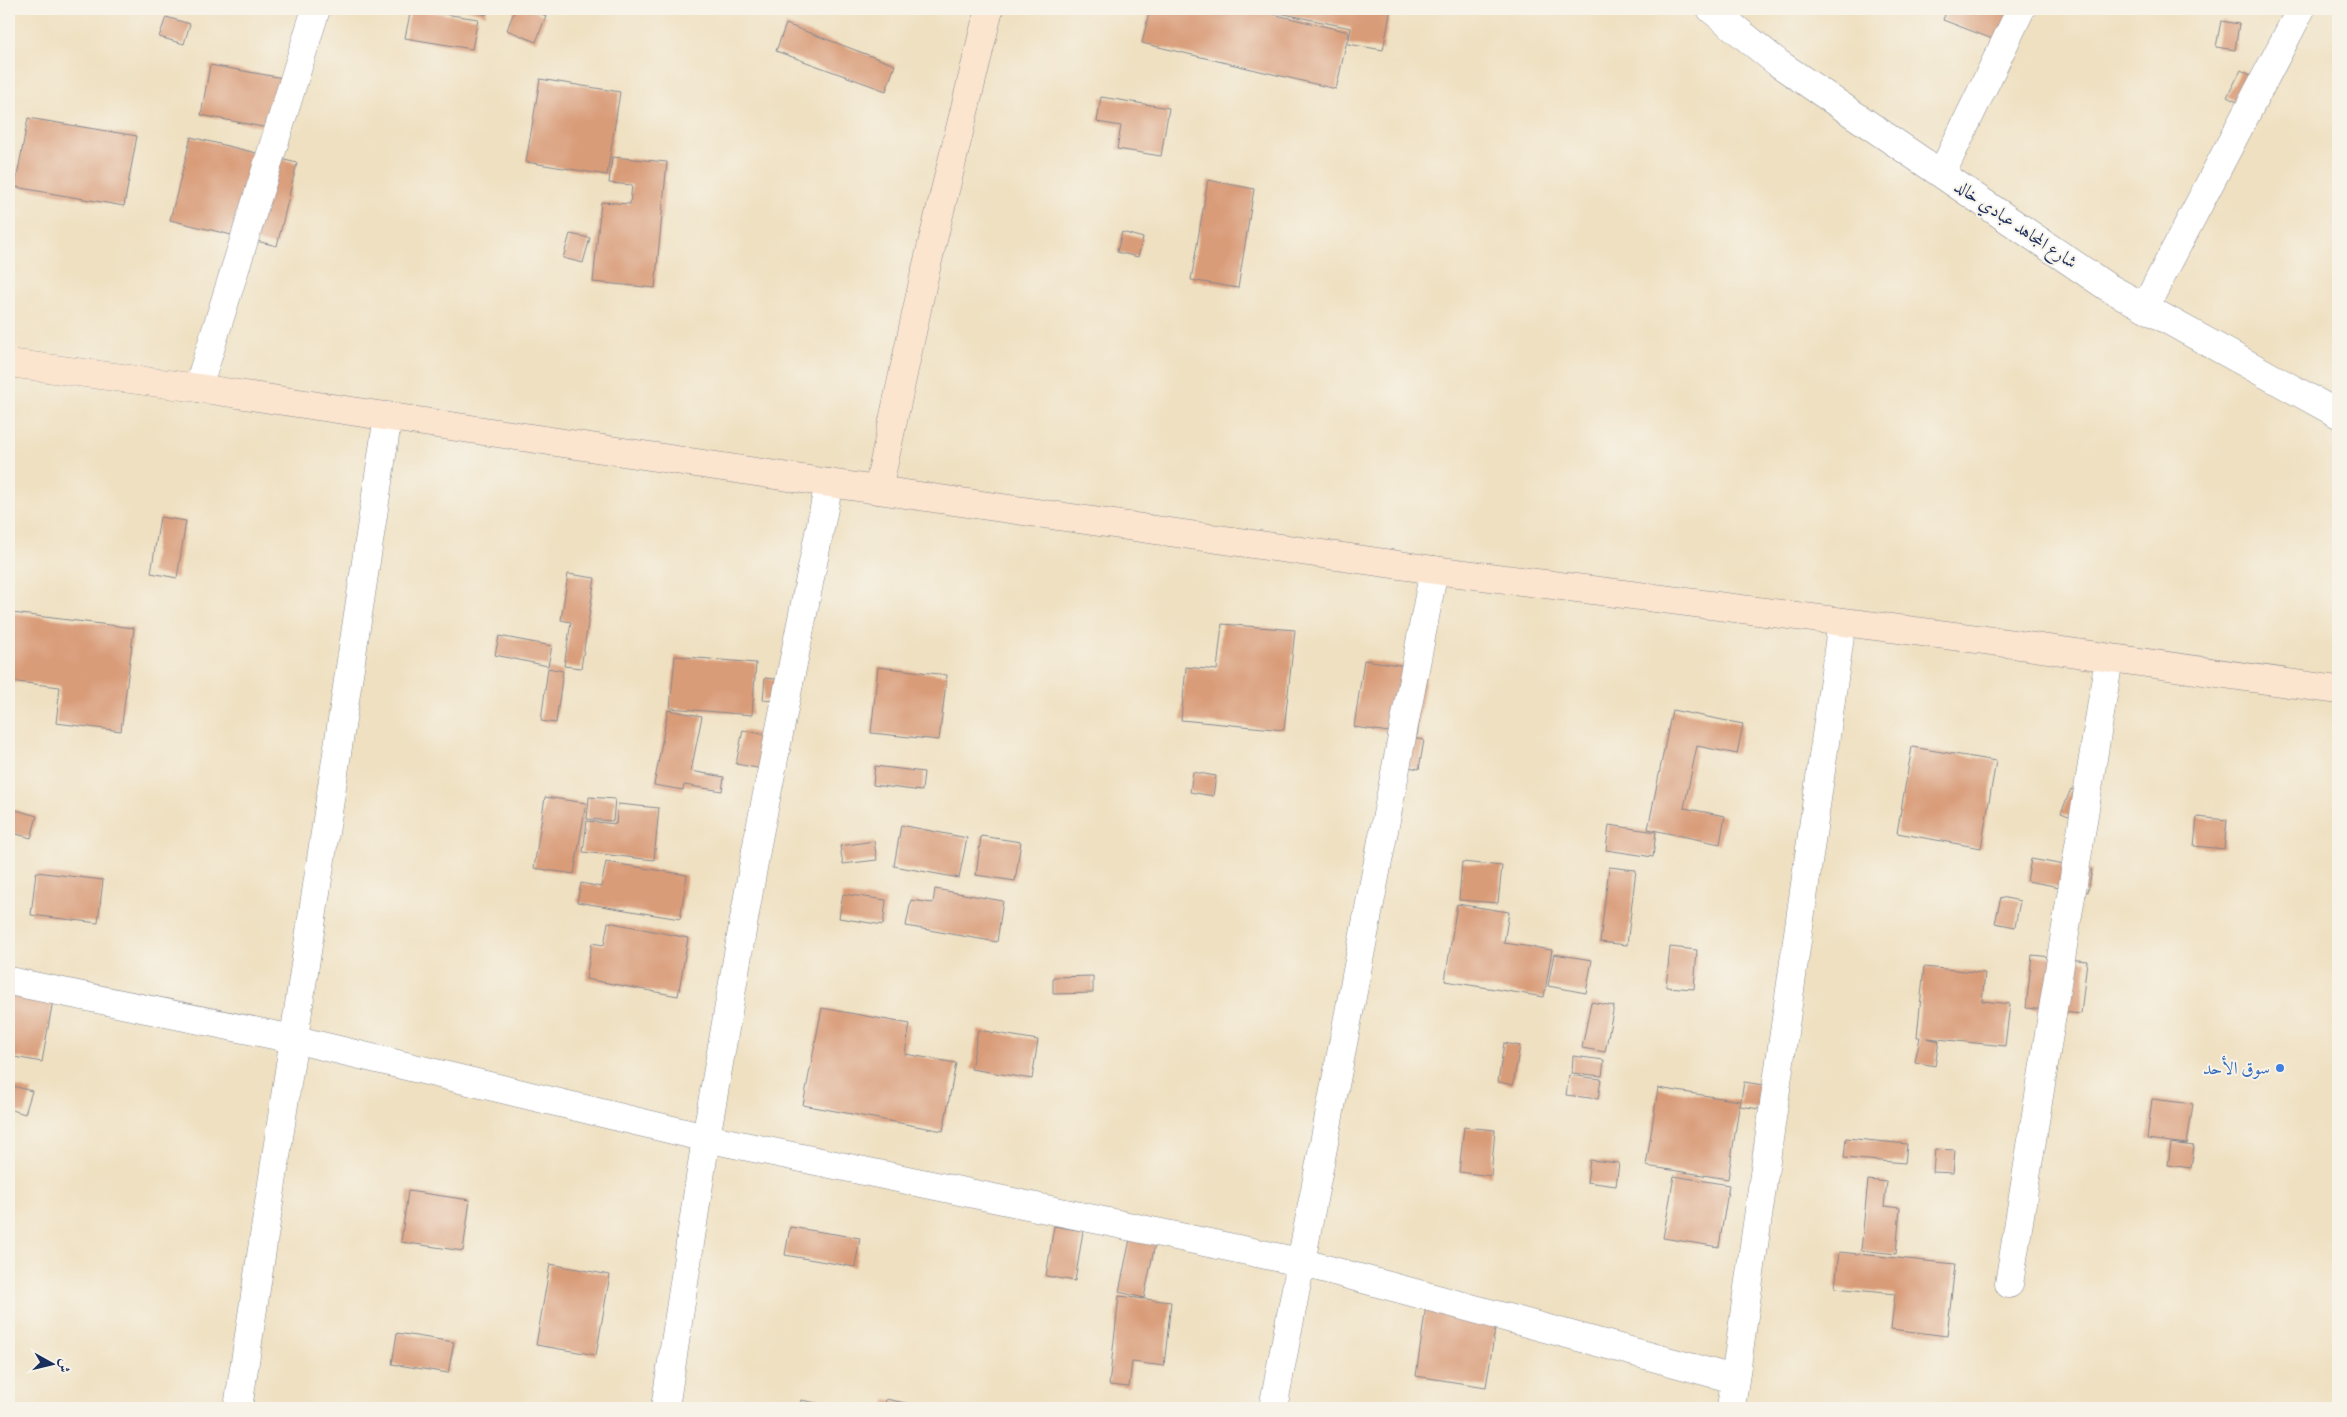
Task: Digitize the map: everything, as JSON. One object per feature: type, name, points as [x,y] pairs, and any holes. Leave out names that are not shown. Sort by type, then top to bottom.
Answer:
[{"type":"main road","points":[[878,490],[924,277],[989,9]]},
{"type":"main road","points":[[9,363],[198,388],[828,483],[1434,570],[1842,622],[2338,690]]},
{"type":"street","points":[[198,388],[316,9]]},
{"type":"street","name":"شارع المجاهد عبادي خالد","points":[[1711,9],[1778,63],[2106,286],[2338,414]]},
{"type":"street","points":[[1942,173],[2021,9]]},
{"type":"street","points":[[2144,307],[2300,9]]},
{"type":"street","points":[[238,1408],[292,1039],[388,416]]},
{"type":"street","points":[[666,1408],[706,1138],[758,839],[828,483]]},
{"type":"street","points":[[1273,1408],[1434,570]]},
{"type":"street","points":[[1731,1408],[1842,622]]},
{"type":"street","points":[[2009,1284],[2109,658]]},
{"type":"street","points":[[9,981],[292,1039],[706,1138],[1300,1262],[1734,1379]]},
{"type":"building","points":[[411,9],[478,19],[472,49],[405,38]]},
{"type":"building","points":[[465,9],[487,9],[486,15]]},
{"type":"building","points":[[515,9],[529,9],[546,16],[536,42],[507,30]]},
{"type":"building","points":[[1150,9],[1251,9],[1349,32],[1336,89],[1142,43]]},
{"type":"building","points":[[1260,9],[1391,9],[1383,50],[1348,44],[1351,28]]},
{"type":"building","points":[[1947,9],[2015,9],[2003,43],[1943,20]]},
{"type":"building","points":[[2222,9],[2235,9],[2232,14]]},
{"type":"building","points":[[166,17],[190,24],[184,44],[159,37]]},
{"type":"building","points":[[2221,21],[2239,24],[2235,50],[2216,47]]},
{"type":"building","points":[[786,24],[895,65],[886,91],[776,51]]},
{"type":"building","points":[[210,65],[283,78],[273,129],[201,115]]},
{"type":"building","points":[[2241,70],[2258,79],[2245,106],[2227,97]]},
{"type":"building","points":[[540,79],[620,92],[607,175],[526,162]]},
{"type":"building","points":[[1101,97],[1169,108],[1161,156],[1117,149],[1121,126],[1097,122]]},
{"type":"building","points":[[28,118],[137,136],[124,206],[15,187]]},
{"type":"building","points":[[191,137],[297,163],[277,246],[170,220]]},
{"type":"building","points":[[612,157],[667,162],[655,288],[593,282],[601,202],[630,204],[632,185],[609,183]]},
{"type":"building","points":[[1208,180],[1254,189],[1238,288],[1191,280]]},
{"type":"building","points":[[1122,232],[1143,238],[1138,257],[1117,252]]},
{"type":"building","points":[[570,234],[590,238],[583,263],[563,258]]},
{"type":"building","points":[[160,517],[186,521],[177,578],[151,573]]},
{"type":"building","points":[[568,574],[595,578],[581,668],[564,666],[571,622],[561,620]]},
{"type":"building","points":[[12,613],[134,628],[121,731],[56,723],[60,687],[9,681],[9,635]]},
{"type":"building","points":[[1222,624],[1295,630],[1284,730],[1181,720],[1186,667],[1217,670]]},
{"type":"building","points":[[499,636],[552,646],[548,666],[495,655]]},
{"type":"building","points":[[675,656],[756,663],[752,715],[670,708]]},
{"type":"building","points":[[1364,660],[1427,669],[1417,736],[1354,727]]},
{"type":"building","points":[[878,667],[947,675],[939,740],[871,733]]},
{"type":"building","points":[[548,668],[563,671],[556,723],[541,721]]},
{"type":"building","points":[[765,678],[795,681],[794,703],[763,700]]},
{"type":"building","points":[[668,710],[702,716],[691,771],[724,777],[722,791],[684,785],[683,790],[654,785]]},
{"type":"building","points":[[1672,710],[1743,724],[1737,754],[1697,746],[1684,808],[1725,816],[1720,844],[1648,829]]},
{"type":"building","points":[[743,730],[785,739],[778,772],[736,764]]},
{"type":"building","points":[[1393,735],[1424,740],[1419,769],[1388,763]]},
{"type":"building","points":[[1912,747],[1996,761],[1981,848],[1897,833]]},
{"type":"building","points":[[875,766],[924,772],[922,791],[873,785]]},
{"type":"building","points":[[1193,772],[1216,776],[1213,796],[1190,792]]},
{"type":"building","points":[[2071,789],[2099,801],[2090,824],[2061,813]]},
{"type":"building","points":[[545,797],[586,803],[574,874],[534,868]]},
{"type":"building","points":[[589,797],[615,799],[613,821],[587,819]]},
{"type":"building","points":[[618,804],[659,808],[654,860],[583,852],[587,821],[616,824]]},
{"type":"building","points":[[9,808],[37,816],[31,838],[9,832]]},
{"type":"building","points":[[2197,817],[2227,820],[2224,849],[2194,846]]},
{"type":"building","points":[[901,825],[967,838],[959,878],[894,866]]},
{"type":"building","points":[[1609,825],[1656,832],[1653,857],[1606,850]]},
{"type":"building","points":[[981,836],[1021,842],[1015,881],[976,875]]},
{"type":"building","points":[[874,841],[877,860],[843,864],[840,846]]},
{"type":"building","points":[[2031,859],[2092,870],[2088,892],[2027,881]]},
{"type":"building","points":[[606,862],[687,875],[680,919],[577,902],[581,883],[601,887]]},
{"type":"building","points":[[1462,862],[1502,866],[1498,903],[1459,900]]},
{"type":"building","points":[[1609,867],[1636,870],[1627,945],[1600,942]]},
{"type":"building","points":[[36,872],[103,880],[98,923],[31,915]]},
{"type":"building","points":[[935,889],[1003,901],[997,942],[906,926],[911,900],[933,903]]},
{"type":"building","points":[[843,894],[886,900],[883,925],[839,918]]},
{"type":"building","points":[[2001,897],[2020,901],[2015,927],[1995,923]]},
{"type":"building","points":[[1457,904],[1509,912],[1504,943],[1552,950],[1544,997],[1445,981]]},
{"type":"building","points":[[608,922],[688,938],[678,996],[586,979],[592,943],[604,945]]},
{"type":"building","points":[[1670,947],[1697,950],[1694,989],[1666,987]]},
{"type":"building","points":[[1554,954],[1592,960],[1586,993],[1548,986]]},
{"type":"building","points":[[2032,955],[2087,961],[2081,1014],[2026,1008]]},
{"type":"building","points":[[1924,967],[1985,973],[1982,1001],[2010,1004],[2005,1046],[1927,1038],[1939,1041],[1935,1066],[1915,1062],[1920,1037],[1917,1037]]},
{"type":"building","points":[[1093,976],[1093,993],[1053,994],[1053,977]]},
{"type":"building","points":[[9,992],[53,1000],[42,1062],[9,1056]]},
{"type":"building","points":[[1591,1002],[1614,1006],[1605,1052],[1582,1048]]},
{"type":"building","points":[[822,1008],[910,1024],[905,1054],[956,1063],[943,1131],[803,1105]]},
{"type":"building","points":[[978,1030],[1038,1040],[1032,1079],[971,1069]]},
{"type":"building","points":[[1504,1043],[1520,1046],[1513,1085],[1498,1082]]},
{"type":"building","points":[[1573,1056],[1604,1060],[1602,1076],[1572,1073]]},
{"type":"building","points":[[1569,1075],[1601,1079],[1598,1099],[1566,1095]]},
{"type":"building","points":[[1744,1082],[1776,1087],[1772,1111],[1740,1106]]},
{"type":"building","points":[[9,1085],[32,1091],[25,1114],[9,1109]]},
{"type":"building","points":[[1658,1088],[1740,1101],[1728,1179],[1646,1166]]},
{"type":"building","points":[[2152,1099],[2193,1104],[2187,1144],[2147,1139]]},
{"type":"building","points":[[1464,1127],[1495,1130],[1491,1176],[1459,1172]]},
{"type":"building","points":[[1846,1138],[1907,1144],[1905,1163],[1844,1158]]},
{"type":"building","points":[[2171,1143],[2194,1146],[2191,1168],[2168,1165]]},
{"type":"building","points":[[1935,1149],[1955,1150],[1953,1173],[1933,1172]]},
{"type":"building","points":[[1590,1160],[1619,1163],[1616,1186],[1587,1182]]},
{"type":"building","points":[[1674,1176],[1729,1185],[1719,1247],[1663,1238]]},
{"type":"building","points":[[1868,1180],[1887,1182],[1884,1206],[1900,1208],[1896,1254],[1861,1250]]},
{"type":"building","points":[[408,1191],[470,1200],[463,1251],[401,1242]]},
{"type":"building","points":[[1054,1226],[1083,1231],[1075,1281],[1046,1276]]},
{"type":"building","points":[[790,1227],[860,1238],[855,1267],[785,1255]]},
{"type":"building","points":[[1130,1239],[1155,1244],[1144,1298],[1119,1292]]},
{"type":"building","points":[[1839,1252],[1955,1264],[1947,1336],[1891,1329],[1895,1294],[1835,1288]]},
{"type":"building","points":[[550,1264],[610,1275],[596,1355],[536,1345]]},
{"type":"building","points":[[1119,1296],[1171,1302],[1164,1366],[1132,1362],[1129,1387],[1109,1385]]},
{"type":"building","points":[[1426,1306],[1497,1317],[1486,1387],[1416,1376]]},
{"type":"building","points":[[397,1333],[454,1342],[448,1373],[392,1364]]},
{"type":"building","points":[[886,1399],[925,1407],[925,1408],[884,1408]]},
{"type":"building","points":[[801,1400],[827,1405],[827,1408],[799,1408]]},
{"type":"place","name":"سوق الأحد","points":[[2280,1068]]}]
